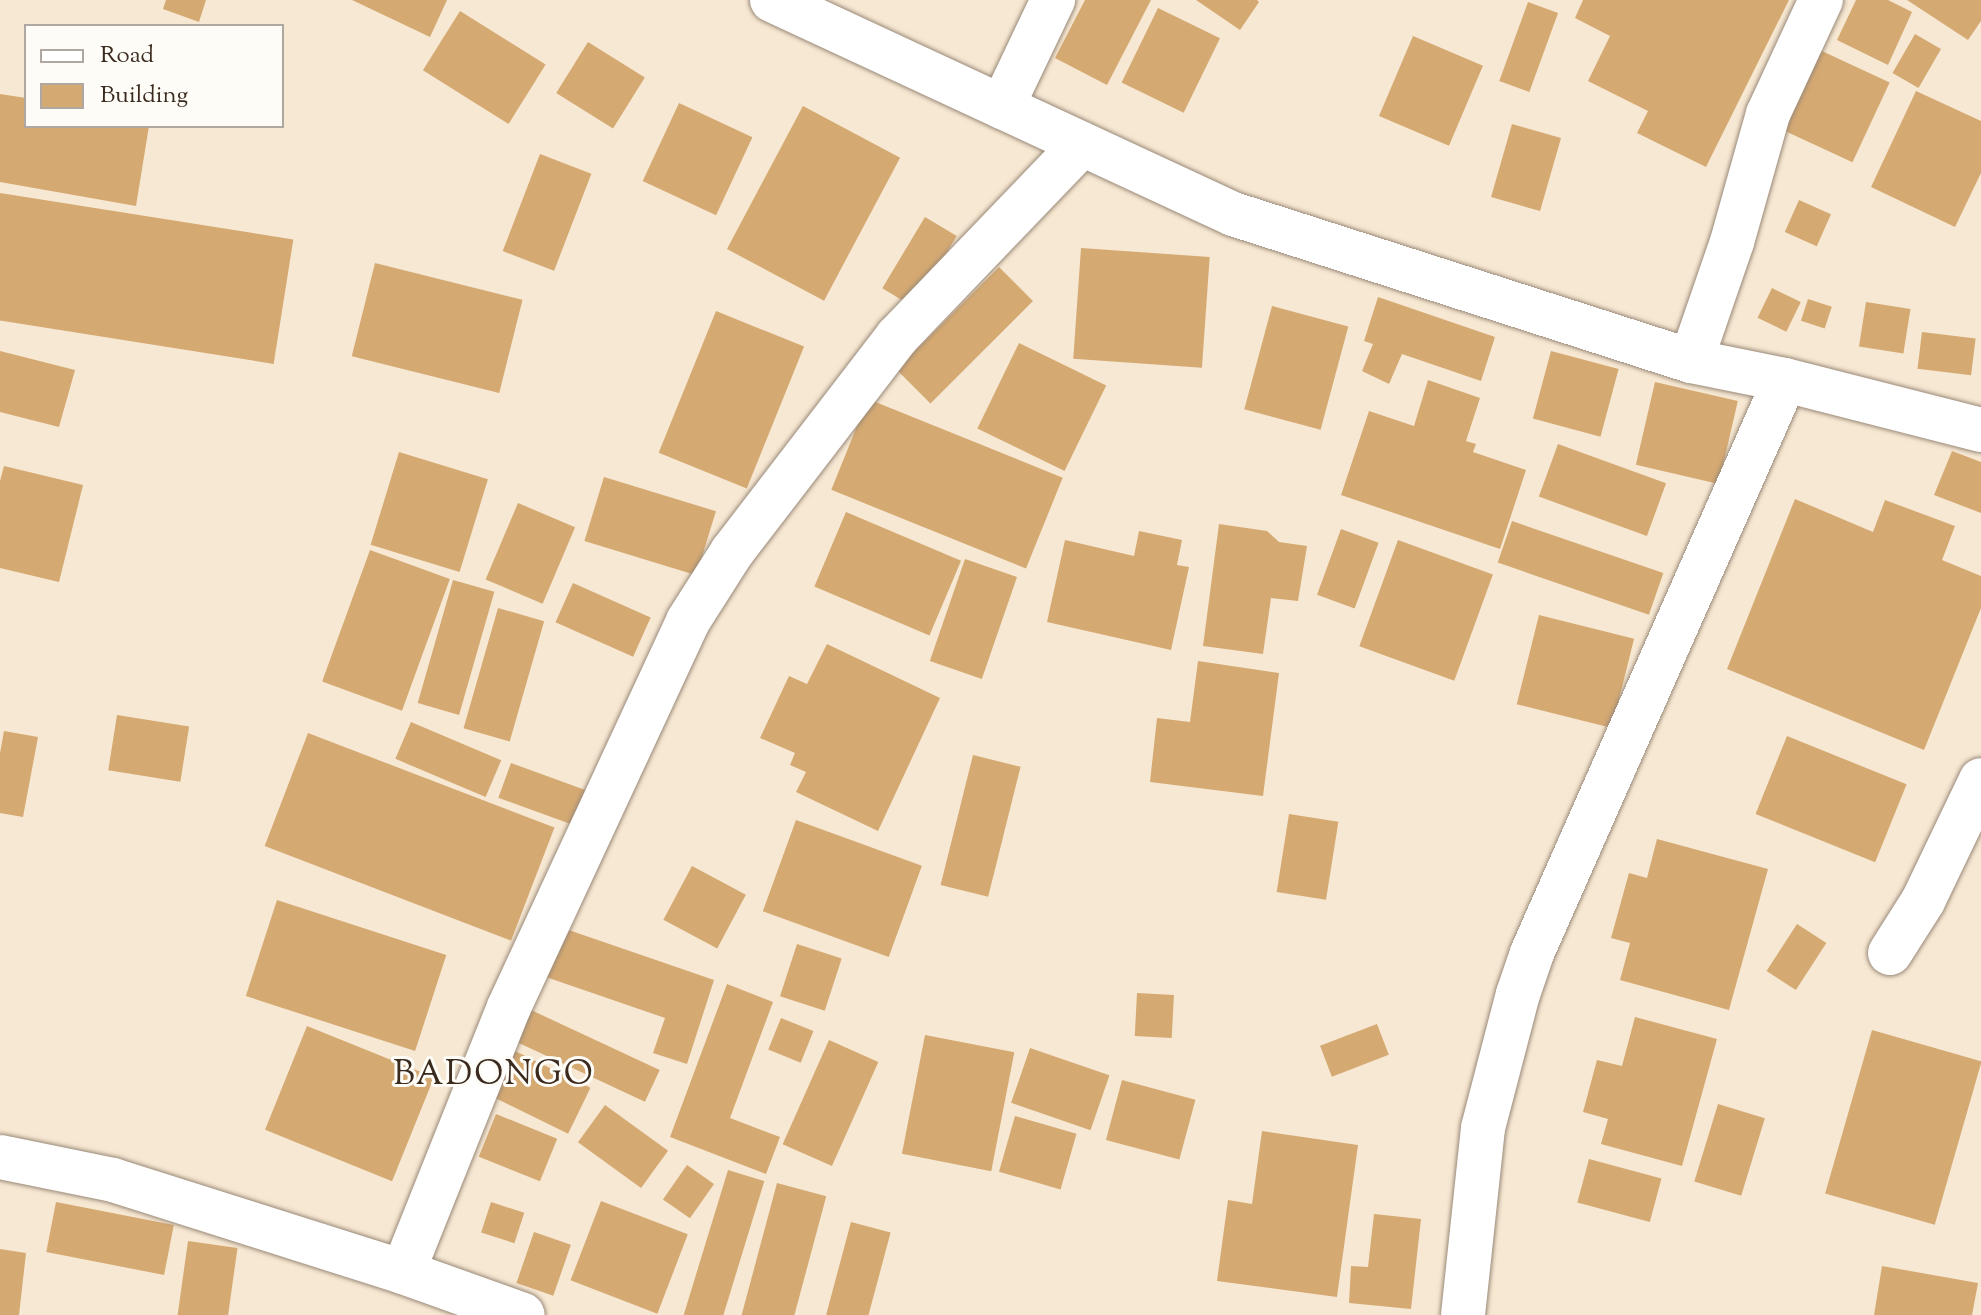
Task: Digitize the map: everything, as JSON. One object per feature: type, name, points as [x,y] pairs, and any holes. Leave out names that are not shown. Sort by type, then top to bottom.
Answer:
[{"type":"street","points":[[772,0],[1233,214],[1691,361],[1785,380],[1981,430]]},
{"type":"street","points":[[1002,107],[1053,0]]},
{"type":"street","points":[[1691,361],[1732,242],[1768,114],[1821,0]]},
{"type":"street","points":[[403,1272],[509,1007],[688,621],[732,552],[897,337],[1082,144]]},
{"type":"street","points":[[1463,1315],[1483,1128],[1518,994],[1532,953],[1785,380]]},
{"type":"street","points":[[1890,953],[1923,901],[1981,780]]},
{"type":"street","points":[[0,1157],[113,1180],[403,1272],[523,1315]]},
{"type":"building","points":[[166,0],[206,0],[199,22],[163,9]]},
{"type":"building","points":[[352,0],[447,0],[430,37]]},
{"type":"building","points":[[1085,0],[1151,0],[1107,85],[1055,58]]},
{"type":"building","points":[[1196,0],[1257,0],[1259,2],[1240,30]]},
{"type":"building","points":[[1583,0],[1789,0],[1706,167],[1637,133],[1648,111],[1588,81],[1610,36],[1575,18]]},
{"type":"building","points":[[1856,0],[1888,0],[1912,12],[1888,65],[1837,40]]},
{"type":"building","points":[[1907,0],[1981,0],[1981,21],[1968,40]]},
{"type":"building","points":[[1528,2],[1558,13],[1529,92],[1499,81]]},
{"type":"building","points":[[1158,8],[1220,38],[1184,113],[1122,83]]},
{"type":"building","points":[[460,11],[546,65],[509,124],[423,70]]},
{"type":"building","points":[[1915,34],[1941,49],[1918,88],[1892,73]]},
{"type":"building","points":[[1413,36],[1483,66],[1449,146],[1379,116]]},
{"type":"building","points":[[588,42],[645,78],[613,128],[556,93]]},
{"type":"building","points":[[1809,45],[1890,83],[1852,162],[1772,125]]},
{"type":"building","points":[[1916,91],[1981,121],[1981,173],[1955,227],[1871,187]]},
{"type":"building","points":[[0,94],[24,98],[24,128],[149,128],[136,206],[0,182]]},
{"type":"building","points":[[679,103],[752,137],[716,215],[643,181]]},
{"type":"building","points":[[803,106],[900,158],[824,301],[727,249]]},
{"type":"building","points":[[1512,124],[1561,138],[1540,211],[1491,197]]},
{"type":"building","points":[[540,154],[591,174],[554,271],[503,251]]},
{"type":"building","points":[[0,193],[293,239],[274,364],[0,321]]},
{"type":"building","points":[[1799,200],[1831,214],[1817,246],[1785,232]]},
{"type":"building","points":[[925,217],[957,236],[914,307],[882,288]]},
{"type":"building","points":[[1081,248],[1210,257],[1202,368],[1073,359]]},
{"type":"building","points":[[375,263],[522,300],[499,393],[352,356]]},
{"type":"building","points":[[999,267],[1033,301],[930,403],[896,370]]},
{"type":"building","points":[[1772,288],[1801,302],[1786,332],[1758,318]]},
{"type":"building","points":[[1378,297],[1495,337],[1481,381],[1402,354],[1389,384],[1362,371],[1373,344],[1364,341]]},
{"type":"building","points":[[1808,299],[1832,307],[1825,329],[1801,321]]},
{"type":"building","points":[[1866,302],[1910,309],[1903,353],[1859,346]]},
{"type":"building","points":[[1272,306],[1348,326],[1321,430],[1244,409]]},
{"type":"building","points":[[716,311],[804,347],[747,488],[659,453]]},
{"type":"building","points":[[1922,332],[1976,339],[1971,375],[1917,369]]},
{"type":"building","points":[[1019,343],[1106,386],[1065,471],[977,428]]},
{"type":"building","points":[[0,351],[75,370],[59,427],[0,412]]},
{"type":"building","points":[[1551,351],[1619,369],[1600,437],[1533,419]]},
{"type":"building","points":[[1428,380],[1480,398],[1466,441],[1476,444],[1473,452],[1526,470],[1500,549],[1341,495],[1369,411],[1414,426]]},
{"type":"building","points":[[1655,382],[1738,401],[1719,484],[1636,465]]},
{"type":"building","points":[[868,399],[1063,478],[1026,569],[831,490]]},
{"type":"building","points":[[1558,444],[1666,483],[1647,536],[1539,497]]},
{"type":"building","points":[[1952,451],[1981,462],[1981,513],[1934,495]]},
{"type":"building","points":[[399,452],[488,479],[460,572],[371,545]]},
{"type":"building","points":[[4,466],[83,485],[59,582],[0,568],[0,481]]},
{"type":"building","points":[[604,477],[716,511],[696,575],[584,541]]},
{"type":"building","points":[[1795,499],[1873,532],[1885,500],[1955,526],[1942,560],[1981,576],[1981,608],[1924,750],[1727,669]]},
{"type":"building","points":[[518,503],[575,527],[543,604],[486,579]]},
{"type":"building","points":[[846,512],[961,561],[929,635],[814,587]]},
{"type":"building","points":[[1512,521],[1663,573],[1649,615],[1498,563]]},
{"type":"building","points":[[1219,524],[1267,531],[1279,542],[1307,546],[1298,601],[1271,598],[1263,654],[1203,646]]},
{"type":"building","points":[[1341,529],[1379,543],[1355,608],[1317,595]]},
{"type":"building","points":[[1139,531],[1182,540],[1177,565],[1189,567],[1171,650],[1047,622],[1065,540],[1134,556]]},
{"type":"building","points":[[1398,540],[1493,575],[1454,681],[1359,646]]},
{"type":"building","points":[[370,550],[450,579],[402,711],[322,682]]},
{"type":"building","points":[[965,559],[1017,577],[982,679],[930,661]]},
{"type":"building","points":[[453,580],[494,592],[459,715],[418,703]]},
{"type":"building","points":[[573,583],[651,618],[633,657],[556,622]]},
{"type":"building","points":[[498,608],[544,621],[510,741],[464,728]]},
{"type":"building","points":[[1539,615],[1634,639],[1612,728],[1517,704]]},
{"type":"building","points":[[827,644],[940,698],[878,831],[796,792],[806,772],[790,765],[795,753],[760,738],[789,676],[807,684]]},
{"type":"building","points":[[1198,661],[1279,673],[1263,796],[1150,782],[1157,718],[1190,722]]},
{"type":"building","points":[[117,715],[189,726],[180,782],[108,770]]},
{"type":"building","points":[[411,722],[501,760],[486,797],[395,759]]},
{"type":"building","points":[[4,731],[38,737],[23,817],[0,813],[0,753]]},
{"type":"building","points":[[308,733],[554,828],[511,941],[265,846]]},
{"type":"building","points":[[1787,736],[1907,784],[1875,862],[1756,814]]},
{"type":"building","points":[[973,755],[1021,767],[988,897],[941,885]]},
{"type":"building","points":[[511,763],[596,794],[583,829],[498,798]]},
{"type":"building","points":[[1289,814],[1338,822],[1326,900],[1277,892]]},
{"type":"building","points":[[796,820],[922,866],[889,957],[763,911]]},
{"type":"building","points":[[1657,839],[1768,869],[1729,1010],[1620,980],[1630,943],[1611,938],[1629,873],[1647,878]]},
{"type":"building","points":[[692,866],[746,895],[717,948],[663,920]]},
{"type":"building","points":[[277,900],[446,955],[415,1051],[246,996]]},
{"type":"building","points":[[1797,924],[1826,943],[1796,990],[1767,971]]},
{"type":"building","points":[[560,927],[714,980],[687,1064],[653,1053],[665,1018],[543,976]]},
{"type":"building","points":[[797,944],[842,959],[825,1011],[780,996]]},
{"type":"building","points":[[727,984],[773,1002],[730,1118],[780,1137],[766,1174],[670,1137]]},
{"type":"building","points":[[1137,993],[1174,995],[1172,1038],[1135,1036]]},
{"type":"building","points":[[531,1010],[660,1070],[645,1102],[516,1042]]},
{"type":"building","points":[[1635,1017],[1717,1039],[1682,1166],[1601,1144],[1608,1119],[1583,1112],[1597,1060],[1622,1066]]},
{"type":"building","points":[[781,1018],[813,1031],[801,1063],[768,1050]]},
{"type":"building","points":[[1377,1024],[1389,1055],[1332,1077],[1320,1046]]},
{"type":"building","points":[[307,1026],[434,1077],[392,1181],[265,1130]]},
{"type":"building","points":[[1872,1030],[1981,1061],[1935,1225],[1825,1193]]},
{"type":"building","points":[[925,1035],[1014,1052],[991,1171],[902,1154]]},
{"type":"building","points":[[829,1040],[878,1062],[832,1166],[783,1144]]},
{"type":"building","points":[[1030,1048],[1109,1075],[1091,1130],[1011,1103]]},
{"type":"building","points":[[515,1051],[590,1088],[568,1134],[493,1097]]},
{"type":"building","points":[[1122,1080],[1195,1100],[1179,1160],[1106,1140]]},
{"type":"building","points":[[1718,1104],[1765,1118],[1741,1196],[1694,1181]]},
{"type":"building","points":[[605,1105],[668,1151],[641,1188],[578,1142]]},
{"type":"building","points":[[496,1114],[557,1139],[540,1181],[479,1157]]},
{"type":"building","points":[[1015,1116],[1077,1134],[1061,1189],[999,1172]]},
{"type":"building","points":[[1262,1131],[1358,1145],[1337,1297],[1217,1281],[1228,1200],[1252,1204]]},
{"type":"building","points":[[1589,1159],[1661,1178],[1650,1222],[1577,1202]]},
{"type":"building","points":[[687,1165],[714,1184],[690,1218],[663,1199]]},
{"type":"building","points":[[728,1170],[764,1181],[723,1315],[684,1315]]},
{"type":"building","points":[[777,1183],[826,1196],[794,1315],[742,1315]]},
{"type":"building","points":[[601,1201],[688,1234],[657,1314],[571,1280]]},
{"type":"building","points":[[56,1202],[174,1225],[164,1275],[46,1252]]},
{"type":"building","points":[[491,1202],[524,1213],[514,1243],[481,1232]]},
{"type":"building","points":[[1374,1214],[1421,1219],[1411,1309],[1349,1303],[1351,1266],[1368,1267]]},
{"type":"building","points":[[851,1222],[891,1233],[869,1315],[826,1315]]},
{"type":"building","points":[[534,1232],[571,1245],[553,1296],[516,1283]]},
{"type":"building","points":[[188,1241],[238,1248],[228,1315],[178,1315]]},
{"type":"building","points":[[0,1249],[26,1253],[19,1315],[0,1315]]},
{"type":"building","points":[[1882,1266],[1978,1283],[1972,1315],[1874,1315]]},
{"type":"district","name":"BADONGO","points":[[494,1076]]}]
